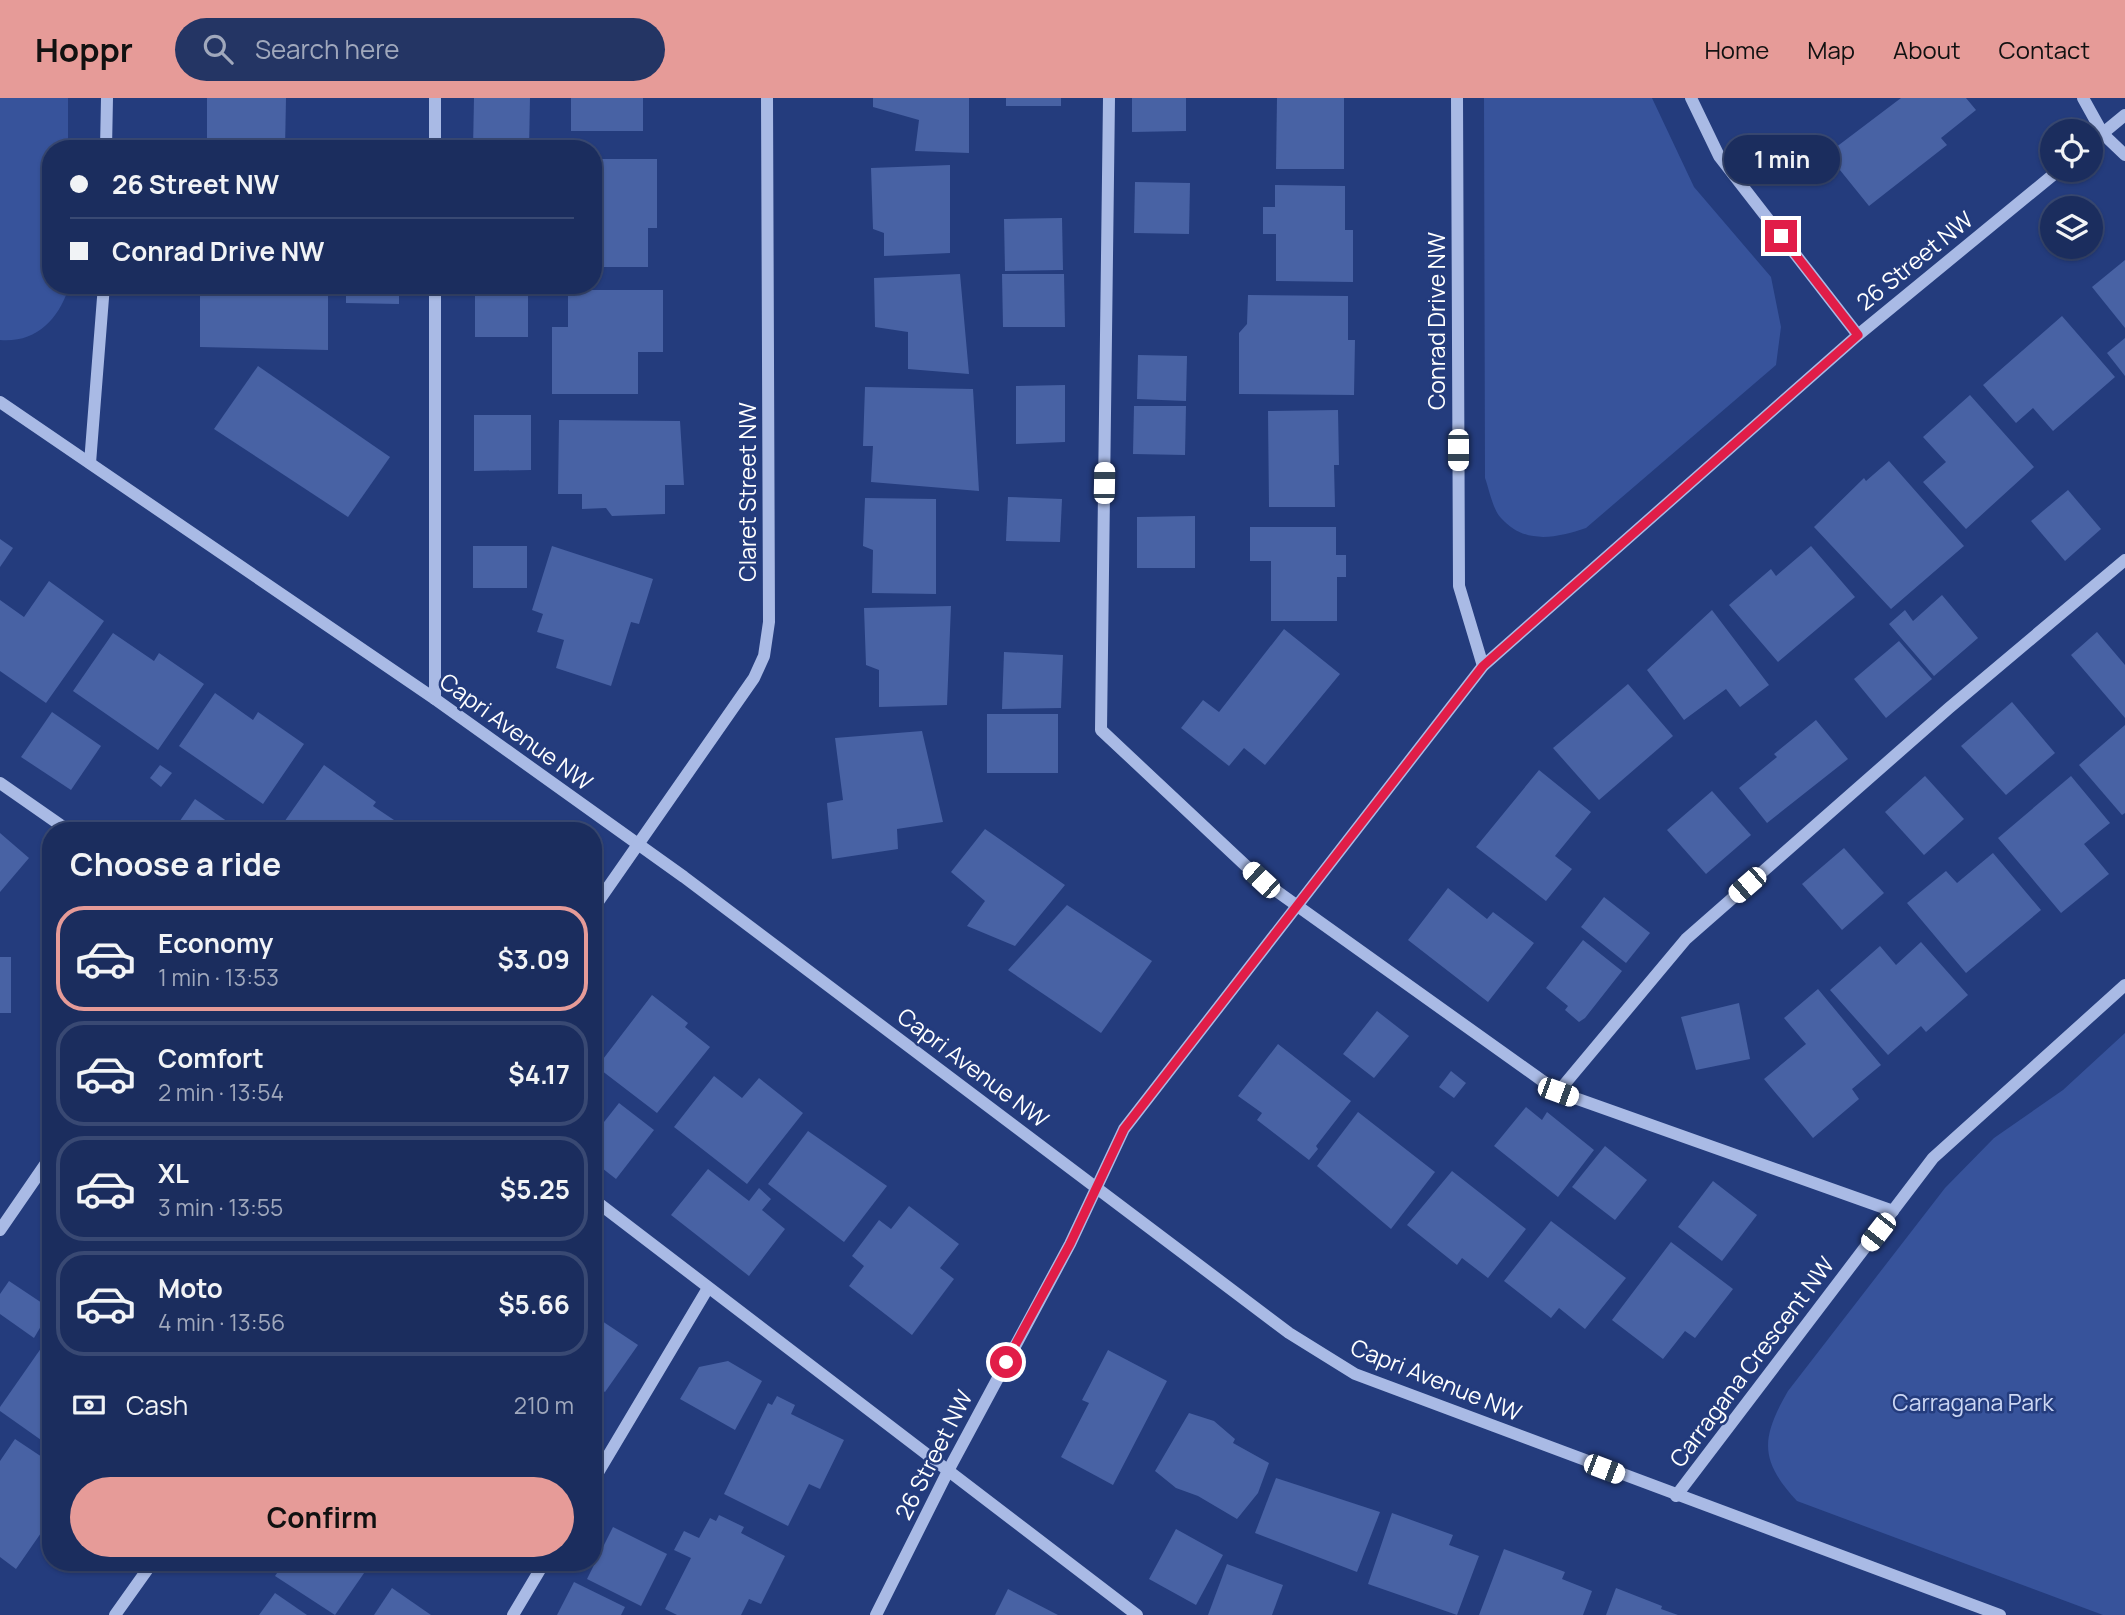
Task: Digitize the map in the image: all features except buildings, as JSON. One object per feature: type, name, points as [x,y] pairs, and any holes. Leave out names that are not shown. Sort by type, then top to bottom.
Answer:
[{"type":"street","points":[[106,140],[107,98]]},
{"type":"street","points":[[435,98],[435,140]]},
{"type":"street","name":"Claret Street NW","points":[[602,897],[737,705],[764,656],[769,622],[768,98]]},
{"type":"street","points":[[1109,98],[1101,730],[1261,880],[1558,1092],[1894,1211]]},
{"type":"street","name":"Conrad Drive NW","points":[[1457,98],[1459,586],[1483,666]]},
{"type":"street","points":[[1691,98],[1719,156],[1858,335]]},
{"type":"street","points":[[2083,98],[2095,119]]},
{"type":"street","points":[[2125,115],[2103,134],[2125,155]]},
{"type":"street","name":"26 Street NW","points":[[876,1615],[948,1471],[1070,1244],[1124,1129],[1483,666],[1858,335],[2044,182]]},
{"type":"street","points":[[90,463],[103,294]]},
{"type":"street","points":[[435,294],[435,699]]},
{"type":"street","name":"Capri Avenue NW","points":[[0,402],[435,699],[684,877],[1289,1333],[1355,1374],[2000,1615]]},
{"type":"street","points":[[1558,1092],[1686,939],[1949,708],[2125,560]]},
{"type":"street","points":[[0,783],[56,822]]},
{"type":"street","name":"Carragana Crescent NW","points":[[1676,1496],[1933,1158],[2125,985]]},
{"type":"street","points":[[0,1230],[42,1169]]},
{"type":"street","points":[[602,1206],[1137,1615]]},
{"type":"street","points":[[602,1465],[708,1288]]},
{"type":"street","points":[[115,1615],[146,1571]]},
{"type":"street","points":[[513,1615],[539,1571]]},
{"type":"green space","points":[[0,98],[68,98],[68,140],[42,140],[42,294],[66,294],[58,311],[43,328],[24,338],[0,340]]},
{"type":"green space","points":[[1484,98],[1652,98],[1694,187],[1771,277],[1781,327],[1776,365],[1586,528],[1552,536],[1531,536],[1510,527],[1496,510],[1485,478]]},
{"type":"green space","name":"Carragana Park","points":[[2125,1033],[2125,1615],[2103,1615],[1797,1501],[1776,1473],[1768,1448],[1773,1422],[1788,1391],[1945,1188],[1994,1138],[2063,1090]]},
{"type":"route","points":[[1006,1362],[1070,1244],[1124,1129],[1483,666],[1858,335],[1781,236]]}]
